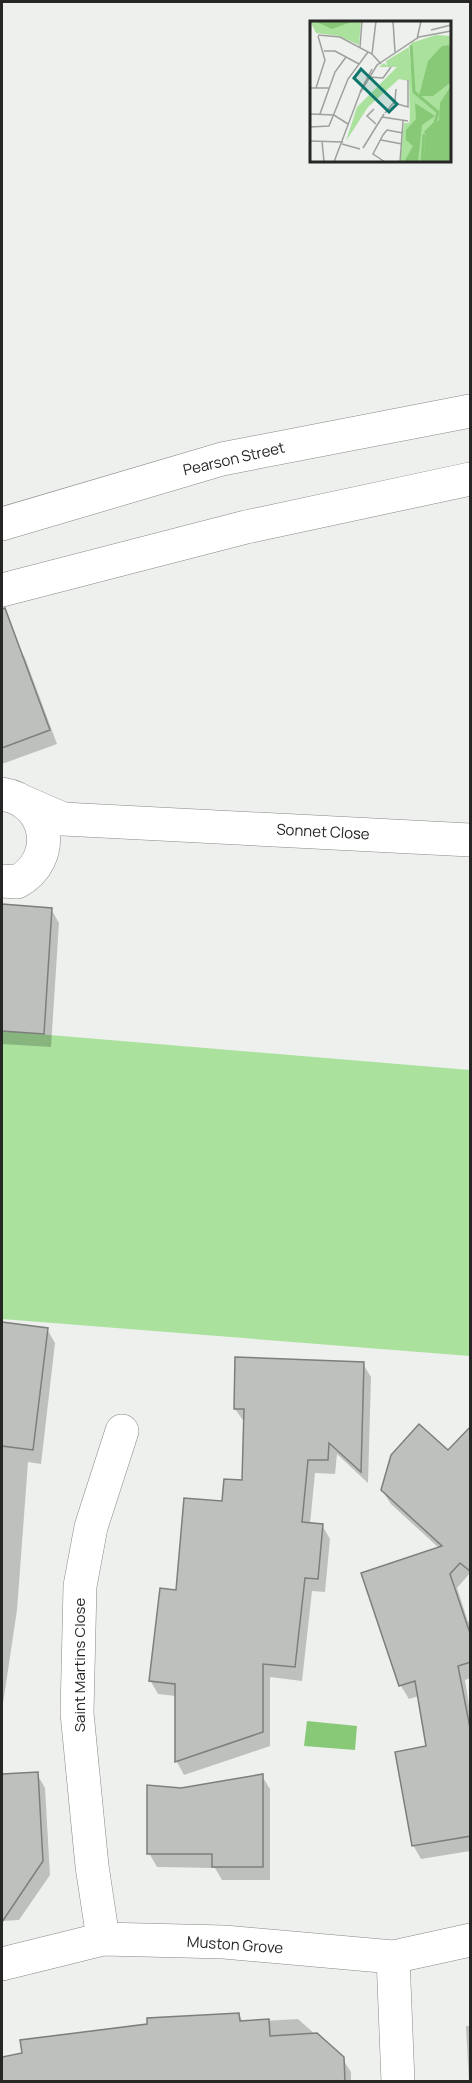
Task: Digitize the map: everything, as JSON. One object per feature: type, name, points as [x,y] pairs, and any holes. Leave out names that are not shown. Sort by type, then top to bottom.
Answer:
[{"type":"street","name":"Pearson Street","points":[[2,524],[222,459],[469,417]]},
{"type":"street","points":[[2,590],[246,527],[471,479]]},
{"type":"street","points":[[13,798],[63,819]]},
{"type":"street","points":[[13,798],[41,823],[44,839],[42,856]]},
{"type":"street","points":[[2,881],[17,882],[27,877],[36,868],[49,831],[58,820],[63,819]]},
{"type":"street","name":"Sonnet Close","points":[[63,819],[176,823],[471,840]]},
{"type":"street","name":"Saint Martins Close","points":[[103,1939],[92,1866],[77,1713],[80,1586],[91,1527],[122,1431]]},
{"type":"street","name":"Muston Grove","points":[[2,1964],[103,1939],[224,1942],[393,1957],[471,1940]]},
{"type":"street","points":[[393,1957],[398,2082]]},
{"type":"shaded area","points":[[2,1031],[470,1070],[470,1356],[2,1319]]},
{"type":"shaded area","points":[[307,1721],[357,1726],[355,1750],[304,1746]]},
{"type":"building","points":[[5,608],[50,730],[2,748],[2,609]]},
{"type":"building","points":[[2,904],[52,908],[44,1034],[2,1031]]},
{"type":"building","points":[[2,1322],[48,1328],[33,1450],[2,1446]]},
{"type":"building","points":[[235,1357],[364,1362],[361,1472],[329,1443],[328,1460],[308,1460],[302,1522],[323,1524],[318,1579],[305,1578],[295,1667],[263,1664],[263,1732],[175,1762],[175,1684],[149,1681],[160,1588],[176,1590],[184,1498],[222,1501],[224,1479],[242,1480],[244,1409],[234,1409]]},
{"type":"building","points":[[419,1424],[448,1450],[471,1426],[471,1572],[460,1563],[450,1574],[471,1636],[471,1662],[458,1666],[471,1733],[471,1836],[412,1846],[395,1752],[426,1746],[415,1681],[399,1686],[361,1573],[442,1546],[381,1490],[391,1455]]},
{"type":"building","points":[[38,1772],[43,1861],[2,1922],[2,1774]]},
{"type":"building","points":[[263,1774],[263,1867],[212,1867],[212,1854],[147,1854],[147,1785],[181,1788]]},
{"type":"building","points":[[239,2013],[240,2021],[269,2019],[270,2036],[317,2033],[344,2057],[345,2082],[2,2082],[2,2057],[22,2053],[20,2040],[147,2024],[147,2018]]}]
